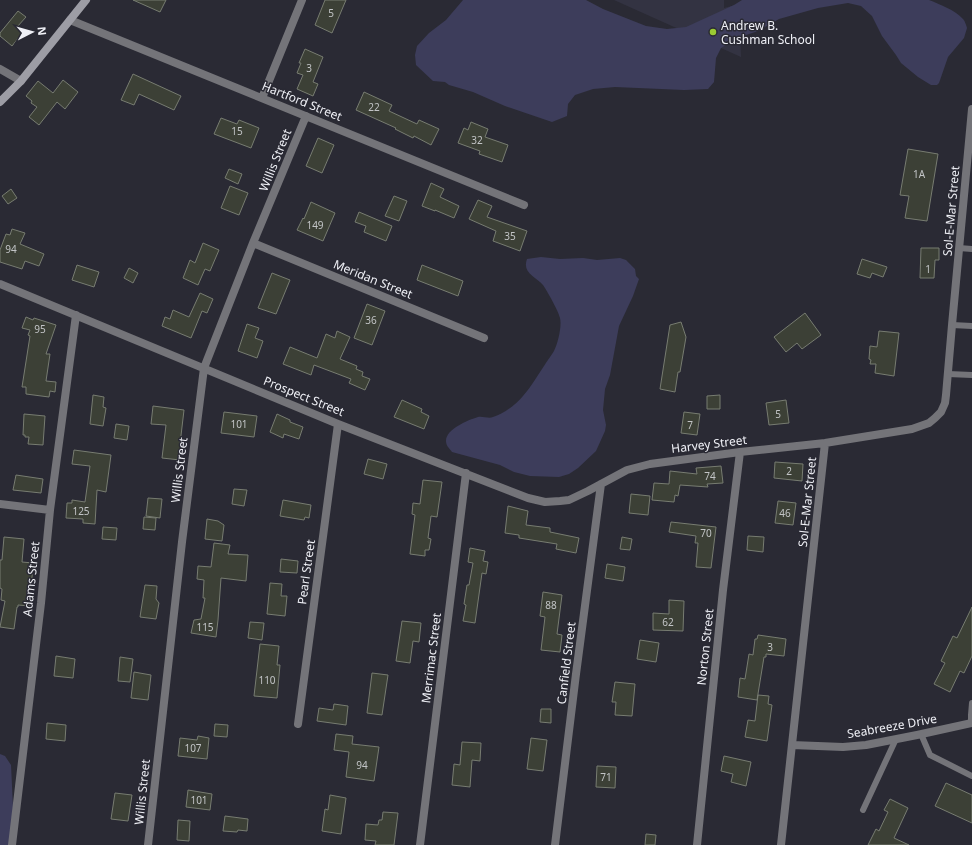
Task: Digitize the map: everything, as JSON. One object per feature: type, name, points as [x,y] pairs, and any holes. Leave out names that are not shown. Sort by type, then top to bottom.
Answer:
[{"type":"street","points":[[0,102],[22,81],[86,0]]},
{"type":"street","points":[[262,98],[302,0]]},
{"type":"street","name":"Hartford Street","points":[[70,20],[524,205]]},
{"type":"street","points":[[0,69],[22,81]]},
{"type":"street","name":"Sol-E-Mar Street","points":[[781,845],[825,443],[912,429],[929,423],[941,412],[945,403],[959,248],[969,170],[972,109]]},
{"type":"street","name":"Willis Street","points":[[148,845],[182,542],[204,368],[253,243],[306,116]]},
{"type":"street","name":"Meridan Street","points":[[253,243],[484,338]]},
{"type":"street","name":"Prospect Street","points":[[0,284],[338,424],[528,498],[545,502],[569,500],[601,484]]},
{"type":"street","name":"Adams Street","points":[[12,845],[41,603],[50,510],[76,315]]},
{"type":"street","name":"Pearl Street","points":[[298,724],[338,424]]},
{"type":"street","name":"Harvey Street","points":[[601,484],[627,470],[663,462],[825,443]]},
{"type":"street","name":"Norton Street","points":[[697,845],[723,590],[740,452]]},
{"type":"street","name":"Merrimac Street","points":[[420,845],[466,474]]},
{"type":"street","name":"Canfield Street","points":[[555,845],[601,484]]},
{"type":"street","points":[[0,504],[50,510]]},
{"type":"street","name":"Seabreeze Drive","points":[[792,745],[843,747],[866,745],[972,723]]},
{"type":"lane","points":[[959,248],[972,249]]},
{"type":"lane","points":[[952,325],[972,326]]},
{"type":"lane","points":[[948,374],[972,376]]},
{"type":"lane","points":[[972,703],[972,723]]},
{"type":"lane","points":[[921,734],[930,755],[972,776]]},
{"type":"lane","points":[[863,810],[896,739]]},
{"type":"shaded area","points":[[463,0],[586,0],[603,9],[646,26],[667,29],[686,27],[742,0],[929,0],[956,13],[964,20],[967,28],[964,38],[948,57],[939,83],[937,85],[931,85],[918,77],[901,63],[882,36],[872,16],[861,6],[848,3],[818,8],[779,19],[758,31],[737,38],[721,48],[716,58],[714,82],[708,89],[684,90],[615,87],[593,89],[575,95],[568,104],[567,116],[552,122],[505,106],[473,92],[449,85],[445,82],[433,81],[416,65],[415,55],[417,46],[429,33],[446,20]]},
{"type":"shaded area","name":"Andrew B. Cushman School","points":[[614,0],[724,0],[724,8],[739,4],[741,57]]},
{"type":"shaded area","points":[[541,257],[560,259],[583,258],[597,260],[620,258],[626,260],[635,269],[636,276],[639,279],[619,326],[610,375],[605,389],[603,410],[606,425],[605,431],[596,451],[578,468],[569,474],[559,477],[530,476],[514,472],[500,465],[452,452],[446,443],[447,437],[453,429],[463,423],[478,417],[493,417],[501,414],[514,405],[529,389],[554,351],[560,330],[559,315],[543,285],[530,274],[526,268],[527,259]]},
{"type":"shaded area","points":[[0,754],[5,756],[11,765],[13,807],[10,845],[0,845]]},
{"type":"building","points":[[133,0],[166,0],[160,12]]},
{"type":"building","points":[[325,0],[346,0],[332,33],[315,25]]},
{"type":"building","points":[[18,11],[26,17],[17,27],[23,32],[12,46],[0,36],[0,33]]},
{"type":"building","points":[[305,49],[323,57],[313,82],[318,84],[313,96],[297,89],[303,75],[297,73],[301,63],[299,63]]},
{"type":"building","points":[[133,74],[181,96],[174,110],[139,94],[134,105],[121,100]]},
{"type":"building","points":[[63,80],[78,92],[65,109],[57,102],[39,125],[29,117],[37,107],[31,103],[32,101],[26,96],[38,81],[53,93]]},
{"type":"building","points":[[364,92],[392,105],[389,111],[417,124],[419,120],[439,129],[431,145],[414,136],[413,138],[395,129],[396,128],[356,110]]},
{"type":"building","points":[[221,118],[237,124],[239,120],[259,128],[251,148],[214,134]]},
{"type":"building","points":[[471,122],[488,129],[485,137],[508,145],[502,162],[479,154],[480,151],[458,143],[464,128],[468,130]]},
{"type":"building","points":[[318,138],[334,145],[322,173],[306,166]]},
{"type":"building","points":[[908,149],[938,154],[927,221],[905,218],[909,196],[900,195]]},
{"type":"building","points":[[229,169],[242,174],[238,184],[225,178]]},
{"type":"building","points":[[431,183],[444,189],[440,197],[459,206],[454,218],[422,206]]},
{"type":"building","points":[[230,186],[248,193],[239,215],[221,208]]},
{"type":"building","points":[[11,189],[17,198],[8,204],[2,196]]},
{"type":"building","points":[[394,196],[407,201],[399,221],[385,216]]},
{"type":"building","points":[[478,200],[492,206],[487,217],[527,231],[520,251],[493,241],[496,231],[469,219]]},
{"type":"building","points":[[311,202],[335,213],[323,241],[297,230],[303,218],[304,219]]},
{"type":"building","points":[[359,212],[392,226],[386,241],[364,232],[366,226],[355,222]]},
{"type":"building","points":[[12,229],[25,233],[20,244],[44,254],[39,266],[25,261],[22,269],[0,262],[0,250],[6,234],[10,235]]},
{"type":"building","points":[[203,243],[219,250],[210,271],[205,269],[198,285],[183,278],[190,260],[195,263]]},
{"type":"building","points":[[921,248],[939,248],[939,260],[935,260],[934,278],[920,278]]},
{"type":"building","points":[[862,259],[887,267],[883,277],[872,273],[870,278],[857,274]]},
{"type":"building","points":[[77,265],[99,272],[94,287],[72,280]]},
{"type":"building","points":[[422,265],[463,281],[458,296],[417,280]]},
{"type":"building","points":[[129,268],[138,273],[133,283],[124,278]]},
{"type":"building","points":[[272,273],[290,280],[276,314],[258,308]]},
{"type":"building","points":[[200,293],[213,299],[207,313],[202,311],[191,338],[162,326],[165,317],[170,319],[173,310],[189,317]]},
{"type":"building","points":[[367,304],[385,311],[372,345],[354,338]]},
{"type":"building","points":[[805,313],[821,335],[802,349],[797,343],[786,352],[774,337]]},
{"type":"building","points":[[26,317],[56,325],[46,354],[50,354],[46,381],[56,382],[55,392],[50,391],[49,397],[26,394],[26,387],[22,387],[30,336],[28,335],[30,330],[22,328]]},
{"type":"building","points":[[681,322],[686,337],[675,392],[660,389],[670,325]]},
{"type":"building","points":[[247,324],[259,328],[255,338],[263,341],[257,358],[238,351]]},
{"type":"building","points":[[337,331],[350,337],[340,359],[357,366],[356,369],[363,372],[362,376],[370,379],[365,390],[349,383],[351,379],[314,365],[311,375],[283,364],[290,347],[317,358],[326,334],[335,338]]},
{"type":"building","points":[[879,331],[899,333],[894,376],[875,373],[876,364],[870,364],[870,346],[877,347]]},
{"type":"building","points":[[93,395],[104,397],[103,407],[106,408],[103,426],[90,424]]},
{"type":"building","points":[[720,395],[720,409],[707,409],[707,396]]},
{"type":"building","points":[[402,400],[422,409],[421,412],[429,416],[424,429],[394,417]]},
{"type":"building","points":[[786,400],[789,423],[769,425],[766,403]]},
{"type":"building","points":[[153,406],[184,410],[180,444],[182,444],[180,460],[162,458],[166,425],[151,424]]},
{"type":"building","points":[[224,412],[257,416],[254,437],[221,433]]},
{"type":"building","points":[[684,412],[700,414],[697,435],[681,433]]},
{"type":"building","points":[[24,414],[45,416],[43,445],[28,444],[29,437],[25,437],[25,435],[23,435]]},
{"type":"building","points":[[277,414],[290,420],[290,422],[303,427],[299,439],[284,434],[283,438],[270,432]]},
{"type":"building","points":[[116,424],[129,426],[127,440],[114,438]]},
{"type":"building","points":[[74,450],[111,455],[106,492],[97,490],[95,524],[83,523],[83,519],[66,518],[67,503],[72,503],[72,500],[85,502],[90,466],[72,464]]},
{"type":"building","points":[[368,459],[387,464],[383,479],[364,474]]},
{"type":"building","points":[[775,462],[803,464],[802,481],[774,478]]},
{"type":"building","points":[[721,466],[723,483],[707,484],[708,487],[680,485],[678,496],[675,495],[674,502],[652,500],[654,483],[669,484],[670,471],[697,474],[696,468]]},
{"type":"building","points":[[16,475],[43,479],[41,493],[13,490]]},
{"type":"building","points":[[423,480],[442,482],[437,517],[431,516],[428,538],[431,539],[429,550],[425,550],[425,556],[410,554],[415,515],[412,514],[413,503],[420,504]]},
{"type":"building","points":[[234,489],[247,490],[244,506],[232,504]]},
{"type":"building","points":[[631,494],[650,496],[648,515],[629,513]]},
{"type":"building","points":[[148,498],[162,499],[160,518],[146,516]]},
{"type":"building","points":[[283,500],[311,505],[309,518],[305,517],[304,520],[280,516]]},
{"type":"building","points":[[778,501],[796,503],[793,525],[775,523]]},
{"type":"building","points":[[508,506],[528,511],[526,525],[550,528],[550,532],[579,538],[576,553],[556,549],[557,544],[519,538],[519,535],[505,533]]},
{"type":"building","points":[[144,517],[156,518],[155,530],[143,529]]},
{"type":"building","points":[[207,519],[218,521],[224,525],[222,541],[205,539]]},
{"type":"building","points":[[671,522],[716,527],[711,568],[696,567],[698,543],[695,543],[696,536],[669,532]]},
{"type":"building","points":[[103,527],[117,528],[116,540],[102,539]]},
{"type":"building","points":[[748,536],[764,537],[763,552],[747,550]]},
{"type":"building","points":[[4,537],[24,539],[22,562],[33,563],[30,606],[18,605],[14,629],[0,627],[5,601],[1,600],[2,589],[0,588],[0,560],[2,560]]},
{"type":"building","points":[[622,537],[632,539],[630,550],[620,549]]},
{"type":"building","points":[[214,543],[230,545],[228,554],[248,555],[246,581],[221,578],[216,637],[191,633],[194,620],[201,619],[205,598],[203,598],[204,580],[197,579],[198,566],[211,567]]},
{"type":"building","points":[[470,548],[485,551],[483,561],[488,562],[486,574],[482,573],[475,623],[463,621],[466,605],[464,604],[467,585],[469,585],[473,563],[468,562]]},
{"type":"building","points":[[281,559],[298,561],[297,573],[280,572]]},
{"type":"building","points":[[607,564],[625,567],[623,581],[605,578]]},
{"type":"building","points":[[270,583],[282,584],[281,596],[287,596],[285,616],[267,614]]},
{"type":"building","points":[[145,585],[157,586],[156,599],[159,603],[156,619],[140,617]]},
{"type":"building","points":[[543,592],[562,595],[557,634],[562,635],[560,652],[541,650],[545,617],[540,616]]},
{"type":"building","points":[[669,600],[684,601],[683,631],[653,630],[653,613],[669,614]]},
{"type":"building","points":[[972,607],[972,656],[964,673],[960,671],[950,692],[934,684],[945,663],[941,661],[953,636],[957,638]]},
{"type":"building","points":[[402,621],[421,623],[419,642],[413,641],[410,663],[396,661]]},
{"type":"building","points":[[250,622],[264,623],[262,640],[248,638]]},
{"type":"building","points":[[758,635],[786,639],[784,656],[766,654],[766,657],[764,657],[757,700],[738,697],[740,678],[745,679],[749,654],[753,655],[755,639],[757,639]]},
{"type":"building","points":[[640,640],[659,643],[656,662],[637,659]]},
{"type":"building","points":[[260,644],[279,646],[277,665],[280,665],[277,698],[254,696]]},
{"type":"building","points":[[56,656],[75,659],[73,678],[54,676]]},
{"type":"building","points":[[120,657],[133,659],[130,682],[118,681]]},
{"type":"building","points":[[134,672],[151,675],[148,700],[131,698]]},
{"type":"building","points":[[372,673],[388,675],[382,715],[367,713]]},
{"type":"building","points":[[615,682],[635,684],[632,716],[615,715],[616,702],[612,702]]},
{"type":"building","points":[[758,695],[769,696],[768,704],[772,705],[767,741],[745,737],[748,720],[755,721]]},
{"type":"building","points":[[334,704],[348,706],[346,725],[317,721],[319,708],[333,710]]},
{"type":"building","points":[[541,709],[551,709],[551,723],[540,722]]},
{"type":"building","points":[[47,723],[66,725],[65,741],[46,739]]},
{"type":"building","points":[[215,724],[228,725],[227,737],[214,736]]},
{"type":"building","points":[[336,734],[353,736],[352,744],[379,747],[374,781],[346,777],[349,752],[334,750]]},
{"type":"building","points":[[198,736],[209,738],[207,759],[178,756],[180,738],[197,740]]},
{"type":"building","points":[[531,738],[547,740],[543,771],[527,769]]},
{"type":"building","points":[[462,742],[481,743],[480,761],[472,760],[470,787],[452,785],[454,764],[460,765]]},
{"type":"building","points":[[724,756],[751,762],[746,786],[731,782],[733,774],[721,771]]},
{"type":"building","points":[[597,766],[616,767],[615,788],[596,787]]},
{"type":"building","points":[[946,783],[972,795],[972,823],[935,806]]},
{"type":"building","points":[[188,790],[212,794],[210,810],[186,807]]},
{"type":"building","points":[[115,793],[132,795],[128,821],[111,819]]},
{"type":"building","points":[[330,795],[346,798],[341,834],[322,831],[325,809],[328,810]]},
{"type":"building","points":[[890,799],[908,808],[894,838],[909,845],[868,845],[876,829],[879,831],[888,812],[884,810]]},
{"type":"building","points":[[383,812],[398,813],[394,845],[375,845],[376,841],[365,840],[366,824],[378,825],[379,820],[382,820]]},
{"type":"building","points":[[225,816],[248,819],[247,831],[223,831]]},
{"type":"building","points":[[178,820],[190,821],[189,841],[177,840]]},
{"type":"building","points":[[646,834],[656,835],[655,845],[645,845]]},
{"type":"place","name":"Andrew B. Cushman School","points":[[713,32]]}]
